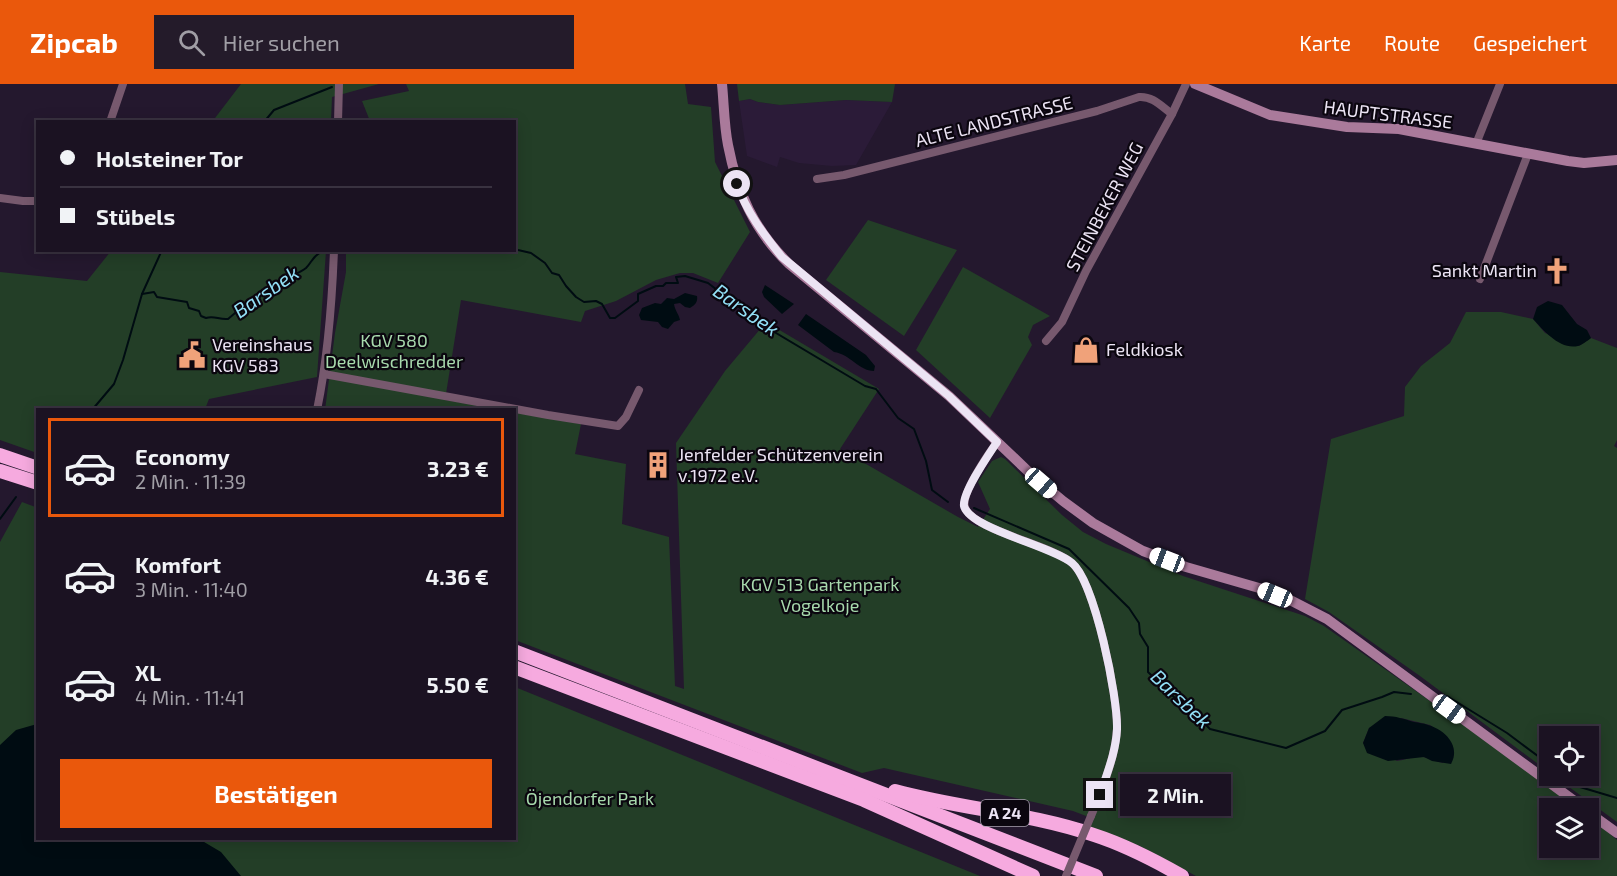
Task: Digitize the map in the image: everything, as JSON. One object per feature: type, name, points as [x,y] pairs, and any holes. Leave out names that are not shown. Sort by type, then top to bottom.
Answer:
[{"type":"highway","points":[[0,455],[36,467]]},
{"type":"highway","points":[[0,471],[36,482]]},
{"type":"highway","name":"A 24","points":[[516,652],[1096,876]]},
{"type":"highway","name":"A 24","points":[[516,668],[864,800],[1033,876]]},
{"type":"highway","name":"A 24","points":[[822,770],[927,799],[1028,817],[1095,835],[1136,851],[1182,876]]},
{"type":"main road","points":[[722,84],[728,143],[737,184],[741,196],[762,231],[789,264],[949,396],[1032,475],[1093,523],[1124,542],[1186,567],[1259,588],[1328,619],[1570,798]]},
{"type":"main road","name":"HAUPTSTRASSE","points":[[1195,84],[1270,115],[1347,127],[1399,129],[1584,163],[1617,160]]},
{"type":"main road","points":[[1599,820],[1617,833]]},
{"type":"street","points":[[111,120],[123,84]]},
{"type":"street","points":[[338,120],[339,84]]},
{"type":"street","name":"STEINBEKER WEG","points":[[1046,341],[1062,322],[1086,272],[1186,84]]},
{"type":"street","points":[[1476,144],[1500,84]]},
{"type":"street","name":"ALTE LANDSTRASSE","points":[[818,179],[855,172],[1086,114],[1139,97],[1153,98],[1172,114]]},
{"type":"street","points":[[1480,279],[1528,154]]},
{"type":"street","points":[[0,198],[36,201]]},
{"type":"street","points":[[317,408],[324,374],[332,303],[334,252]]},
{"type":"street","points":[[324,374],[510,408]]},
{"type":"street","points":[[516,409],[618,426],[627,417],[639,390]]},
{"type":"street","points":[[997,442],[983,462],[966,495],[964,506],[970,517],[982,524],[1057,554],[1072,562],[1078,569],[1094,610],[1114,689],[1117,728],[1114,753],[1066,876]]},
{"type":"shaded area","points":[[750,99],[780,105],[846,100],[892,102],[856,165],[832,166],[799,163],[780,157],[777,167],[747,156],[739,101]]},
{"type":"shaded area","points":[[765,285],[794,304],[782,314],[764,297],[762,292]]},
{"type":"shaded area","points":[[685,293],[697,296],[697,302],[690,308],[680,303],[674,304],[680,320],[674,322],[668,329],[662,327],[658,322],[641,320],[639,315],[642,308],[655,303],[661,304],[667,298],[674,299]]},
{"type":"shaded area","points":[[1548,301],[1562,305],[1577,324],[1587,330],[1591,338],[1580,345],[1571,346],[1547,334],[1533,319],[1537,307]]},
{"type":"shaded area","points":[[806,314],[866,355],[875,366],[874,371],[834,352],[798,325]]},
{"type":"shaded area","points":[[1385,716],[1424,724],[1441,731],[1453,746],[1454,758],[1451,764],[1432,761],[1424,757],[1388,761],[1367,753],[1363,743],[1369,728]]},
{"type":"shaded area","points":[[36,724],[36,840],[201,840],[221,852],[241,876],[0,876],[0,745],[16,730]]},
{"type":"green space","points":[[241,84],[379,84],[332,97],[331,120],[214,120]]},
{"type":"green space","name":"KGV 580 Deelwischredder","points":[[406,84],[685,84],[688,104],[711,107],[715,162],[750,232],[718,283],[693,273],[680,273],[656,280],[616,301],[585,311],[581,322],[461,300],[445,400],[494,408],[325,408],[346,272],[346,252],[516,252],[516,120],[370,120],[362,101],[409,91]]},
{"type":"green space","points":[[737,84],[895,84],[892,102],[846,100],[780,105],[750,99],[739,101]]},
{"type":"green space","points":[[868,220],[957,250],[904,336],[826,280]]},
{"type":"green space","points":[[110,252],[326,252],[317,377],[209,399],[205,408],[36,408],[36,453],[0,440],[0,272],[87,281]]},
{"type":"green space","points":[[963,267],[1050,316],[1033,325],[1028,337],[1032,345],[990,418],[916,350]]},
{"type":"green space","points":[[1466,312],[1501,312],[1533,319],[1545,333],[1579,346],[1591,338],[1617,348],[1617,440],[1614,446],[1617,448],[1617,822],[1599,809],[1599,798],[1584,798],[1568,786],[1599,786],[1599,726],[1539,726],[1539,765],[1420,676],[1329,612],[1305,599],[1331,439],[1404,416],[1405,387],[1421,366],[1450,343]]},
{"type":"green space","name":"KGV 513 Gartenpark Vogelkoje","points":[[766,322],[879,389],[840,449],[978,527],[990,509],[978,482],[992,461],[1001,457],[1083,532],[1183,576],[1305,616],[1324,626],[1539,779],[1539,786],[1549,786],[1565,798],[1539,798],[1539,858],[1599,858],[1599,825],[1617,840],[1617,876],[1196,876],[1140,846],[1090,828],[1094,819],[1073,811],[884,768],[862,773],[516,640],[516,412],[581,424],[575,454],[626,464],[622,524],[669,537],[675,686],[684,689],[676,443],[725,371]],"holes":[[[1401,718],[1430,725],[1448,737],[1443,763],[1420,757],[1397,761],[1363,743],[1369,728]]]},
{"type":"green space","name":"Öjendorfer Park","points":[[22,502],[36,507],[36,840],[516,840],[516,687],[980,876],[0,876],[0,542]]},
{"type":"waterway","points":[[266,120],[274,110],[332,87]]},
{"type":"waterway","name":"Barsbek","points":[[516,248],[531,253],[545,263],[552,273],[559,275],[576,297],[584,302],[596,301],[602,304],[610,318],[615,318],[638,301],[638,294],[666,283],[678,283],[676,277],[685,276],[708,283],[761,324],[865,386],[876,389],[898,418],[914,429],[926,461],[932,490],[948,502]]},
{"type":"waterway","points":[[94,408],[114,384],[142,294],[161,252]]},
{"type":"waterway","name":"Barsbek","points":[[142,294],[154,292],[157,297],[187,302],[189,308],[199,311],[201,316],[206,318],[228,319],[261,291],[273,290],[286,278],[303,270],[322,252]]},
{"type":"waterway","points":[[0,519],[16,497]]},
{"type":"waterway","name":"Barsbek","points":[[974,508],[1069,549],[1129,608],[1139,623],[1140,634],[1148,647],[1148,672],[1210,729],[1286,748],[1325,731],[1342,710],[1394,692],[1411,694]]},
{"type":"waterway","name":"Barsbek","points":[[1447,696],[1507,733],[1539,757]]},
{"type":"waterway","name":"Barsbek","points":[[1579,786],[1617,798]]},
{"type":"place","name":"Sankt Martin","points":[[1557,271]]},
{"type":"place","name":"Feldkiosk","points":[[1086,350]]},
{"type":"place","name":"Vereinshaus KGV 583","points":[[192,355]]},
{"type":"place","name":"Jenfelder Schützenverein v.1972 e.V.","points":[[658,465]]},
{"type":"route","points":[[737,184],[741,196],[762,231],[789,264],[949,396],[997,442],[983,462],[966,495],[964,506],[970,517],[1057,554],[1072,562],[1078,569],[1094,610],[1114,689],[1117,728],[1114,753],[1100,795]]}]
